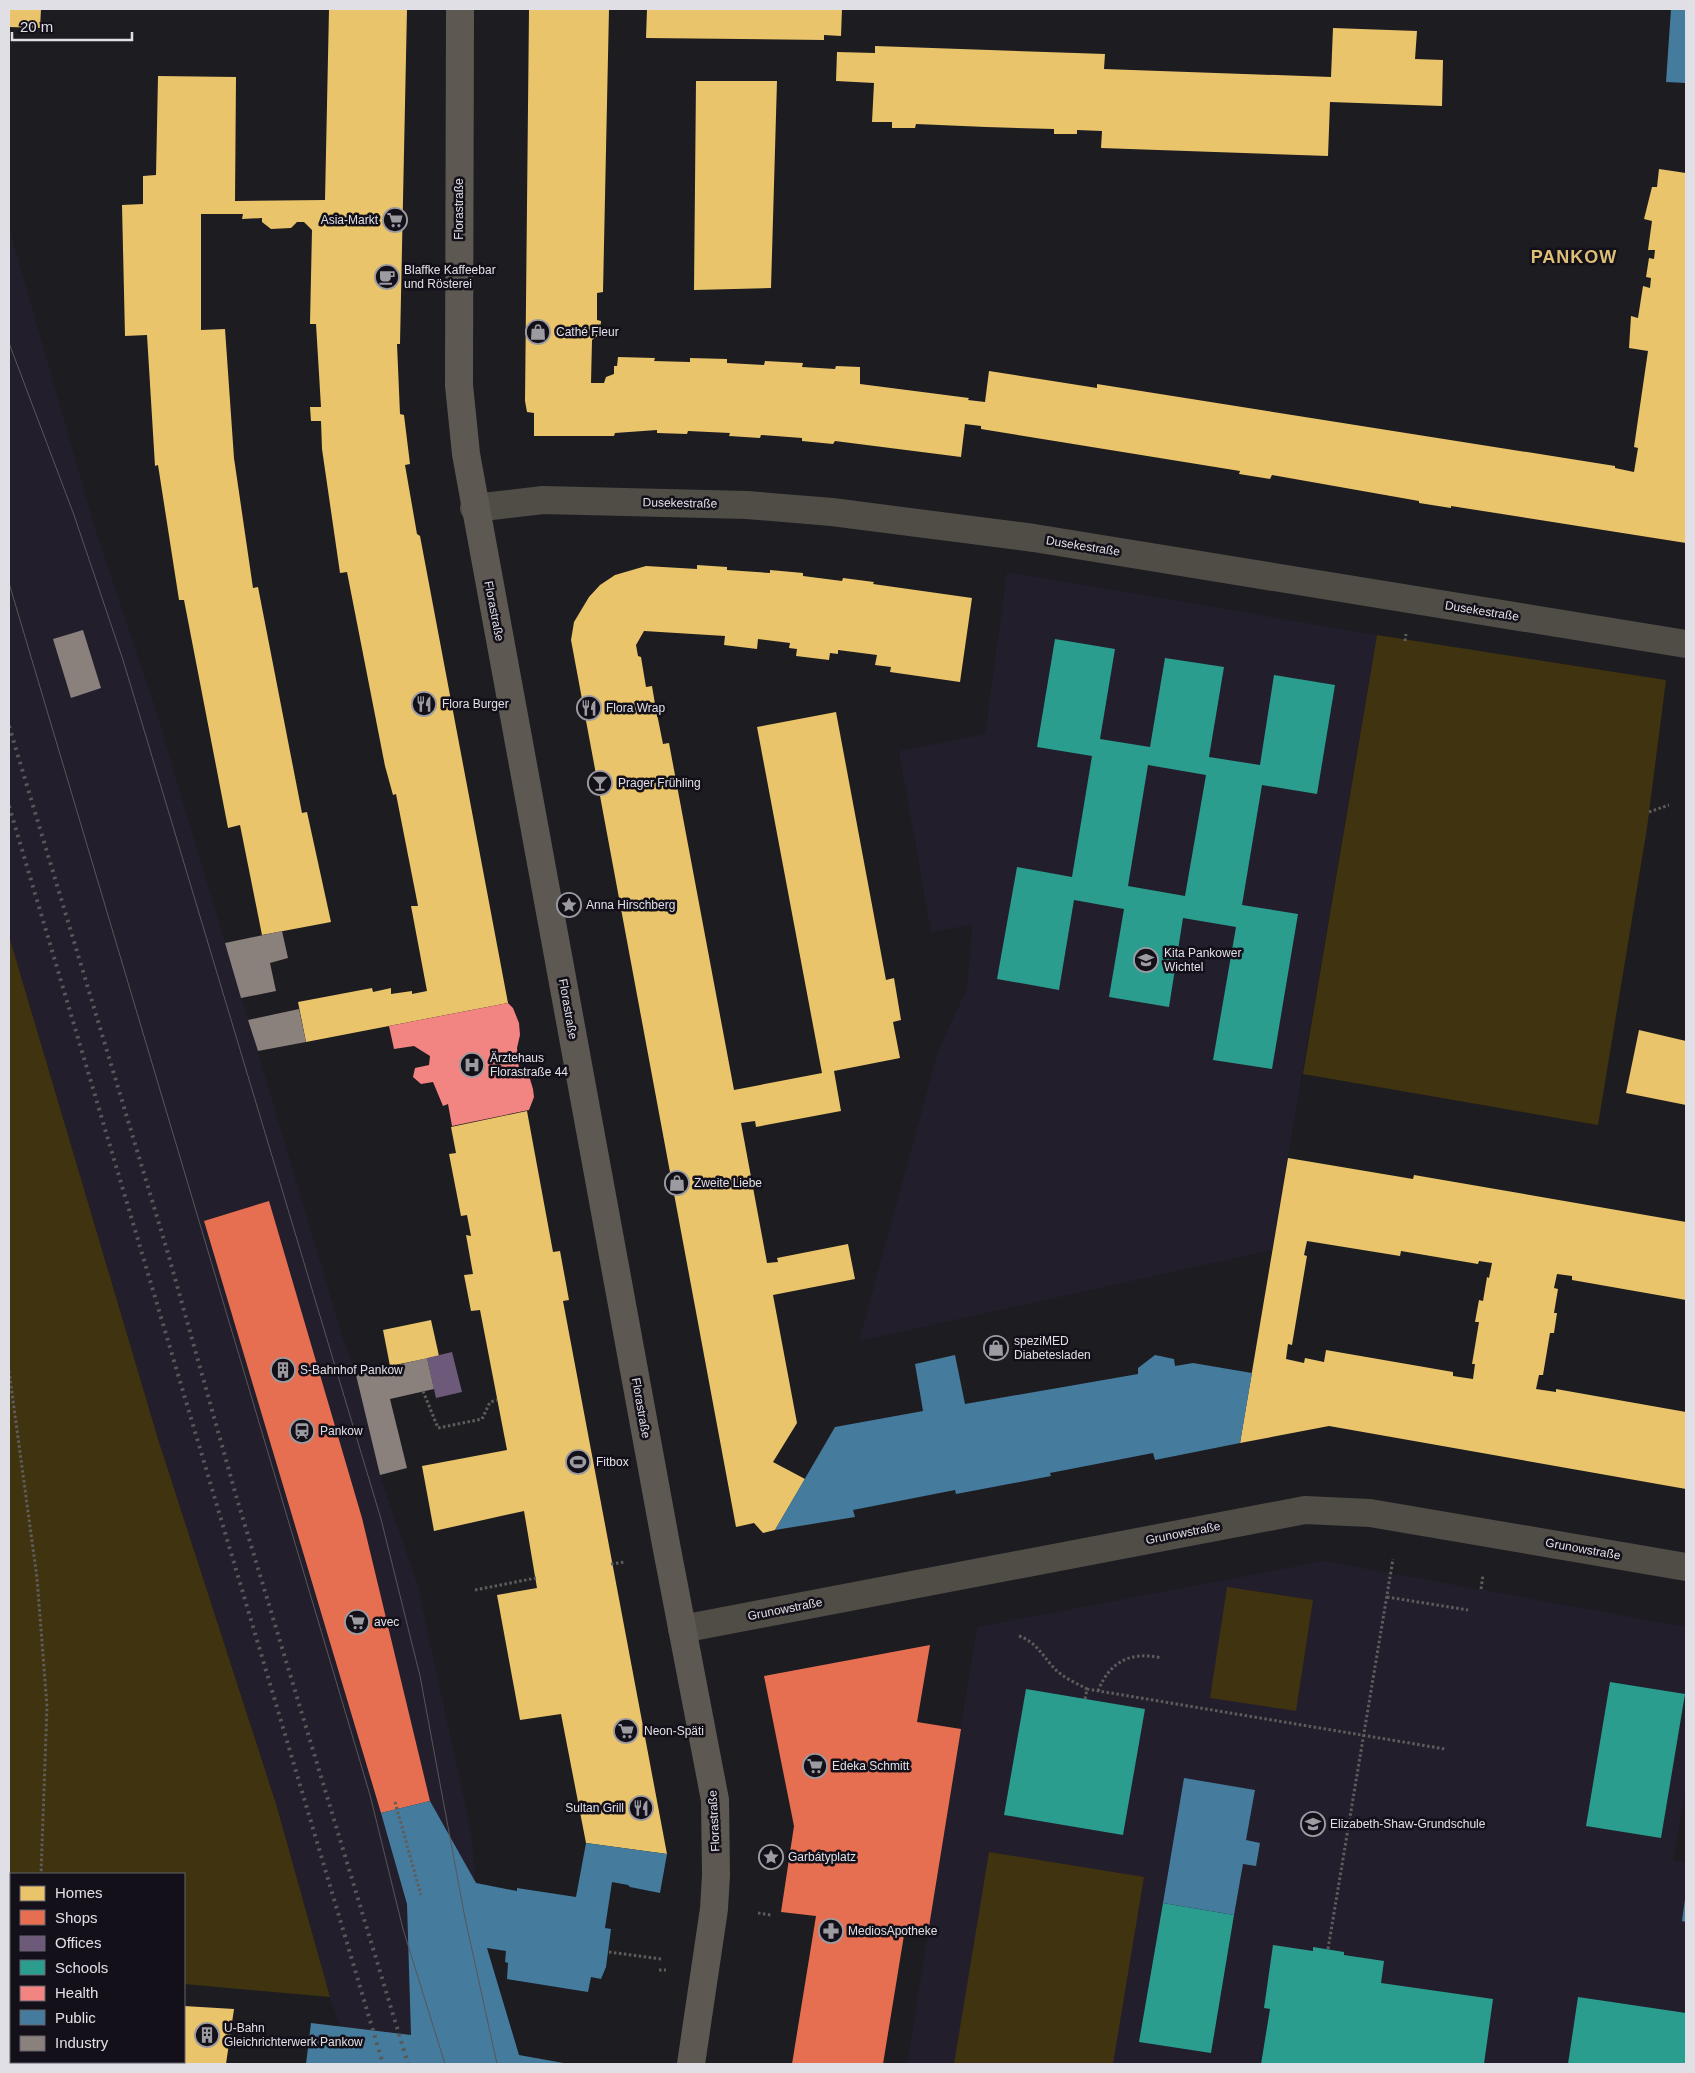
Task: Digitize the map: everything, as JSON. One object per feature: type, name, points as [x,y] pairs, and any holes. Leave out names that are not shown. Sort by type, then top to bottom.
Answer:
[{"type":"street","name":"Florastraße","points":[[460,9],[459,385],[466,454],[474,508],[715,1800],[716,1875],[714,1910],[691,2064]]},
{"type":"street","name":"Dusekestraße","points":[[474,508],[543,500],[747,505],[832,512],[1034,538],[1686,644]]},
{"type":"street","name":"Grunowstraße","points":[[682,1629],[1305,1510],[1370,1513],[1686,1567]]},
{"type":"path","points":[[1649,812],[1669,805]]},
{"type":"path","points":[[9,1372],[37,1578],[47,1706],[41,1873]]},
{"type":"path","points":[[423,1391],[438,1428],[482,1419],[490,1402],[497,1400]]},
{"type":"path","points":[[1328,1950],[1393,1559]]},
{"type":"path","points":[[612,1564],[625,1562]]},
{"type":"path","points":[[1482,1589],[1483,1575]]},
{"type":"path","points":[[475,1590],[536,1578]]},
{"type":"path","points":[[1387,1597],[1468,1610]]},
{"type":"path","points":[[1019,1636],[1037,1646],[1054,1669],[1087,1690],[1445,1749]]},
{"type":"path","points":[[1098,1691],[1101,1682],[1112,1669],[1129,1657],[1146,1654],[1162,1658]]},
{"type":"path","points":[[1086,1699],[1087,1690]]},
{"type":"path","points":[[395,1802],[421,1895]]},
{"type":"path","points":[[758,1913],[771,1915]]},
{"type":"path","points":[[609,1952],[661,1959]]},
{"type":"path","points":[[659,1970],[666,1970]]},
{"type":"shaded area","points":[[9,228],[94,525],[153,701],[343,1338],[356,1375],[380,1475],[417,1583],[471,1831],[476,1883],[487,1948],[522,2064],[352,2064],[330,1997],[277,1807],[158,1439],[9,936]]},
{"type":"shaded area","name":"Kita Pankower Wichtel","points":[[1007,572],[1377,635],[1272,1250],[859,1341],[938,1051],[967,988],[972,925],[931,932],[899,751],[985,734]]},
{"type":"shaded area","points":[[1377,635],[1666,680],[1647,828],[1598,1125],[1303,1074]]},
{"type":"shaded area","points":[[9,936],[158,1439],[277,1807],[330,1997],[185,1984],[185,1873],[10,1873],[9,1969]]},
{"type":"shaded area","name":"Elizabeth-Shaw-Grundschule","points":[[1324,1561],[1686,1627],[1686,1788],[1673,1860],[1686,1863],[1686,2064],[907,2064],[977,1627]]},
{"type":"shaded area","points":[[1227,1587],[1313,1600],[1296,1711],[1210,1698]]},
{"type":"shaded area","points":[[989,1852],[1144,1877],[1113,2064],[954,2064]]},
{"type":"building: Homes","points":[[9,9],[41,9],[40,28],[9,27]]},
{"type":"building: Homes","points":[[329,9],[407,9],[400,344],[397,344],[400,414],[404,415],[410,464],[405,465],[508,1003],[306,1042],[298,1002],[372,988],[373,992],[391,988],[391,994],[412,991],[412,994],[427,991],[411,906],[418,906],[396,794],[393,795],[385,766],[347,572],[340,573],[322,449],[321,421],[311,421],[310,407],[321,407],[316,324],[310,324],[312,230],[304,222],[297,222],[291,228],[271,229],[262,222],[262,218],[242,219],[243,214],[201,214],[201,330],[225,329],[234,458],[253,588],[258,587],[302,813],[307,812],[331,922],[262,935],[240,825],[228,828],[184,600],[179,600],[158,465],[155,466],[147,335],[125,336],[122,205],[143,204],[143,176],[156,175],[158,76],[236,77],[235,201],[325,200]]},
{"type":"building: Homes","points":[[529,9],[609,9],[603,292],[597,293],[597,320],[601,321],[600,334],[592,340],[591,383],[604,383],[606,377],[614,374],[614,366],[617,366],[618,357],[655,358],[654,361],[690,362],[690,358],[727,359],[727,363],[764,365],[765,361],[803,363],[802,367],[835,369],[836,366],[860,367],[860,384],[969,398],[968,400],[985,402],[989,371],[1097,388],[1097,384],[1615,466],[1615,468],[1634,472],[1638,448],[1634,447],[1648,351],[1629,348],[1631,316],[1638,318],[1643,286],[1650,288],[1651,278],[1646,277],[1649,258],[1654,259],[1655,250],[1648,250],[1652,221],[1644,219],[1652,187],[1657,187],[1659,169],[1686,173],[1686,543],[1451,506],[1451,508],[1419,503],[1419,501],[1272,475],[1270,479],[1239,474],[1240,471],[981,429],[981,426],[965,424],[961,457],[835,441],[833,444],[802,441],[802,438],[761,435],[760,438],[729,436],[730,433],[688,431],[687,434],[657,433],[657,430],[615,433],[614,436],[534,436],[534,413],[527,412],[525,401]]},
{"type":"building: Homes","points":[[647,9],[842,9],[841,36],[824,35],[824,40],[646,38]]},
{"type":"building: Homes","points":[[1333,28],[1417,31],[1415,59],[1443,60],[1442,106],[1330,102],[1328,156],[1101,148],[1102,131],[1077,130],[1077,134],[1054,134],[1054,129],[916,124],[915,128],[892,128],[892,122],[872,122],[874,83],[836,81],[837,52],[875,53],[875,46],[1105,54],[1104,69],[1331,77]]},
{"type":"building: Homes","points":[[696,81],[777,81],[771,288],[694,290]]},
{"type":"building: Homes","points":[[697,565],[727,567],[727,570],[770,573],[770,570],[803,573],[803,576],[842,581],[843,578],[874,582],[873,584],[972,598],[960,682],[890,672],[891,667],[875,665],[877,655],[838,650],[838,654],[830,653],[829,660],[796,656],[797,649],[789,648],[790,643],[758,639],[757,649],[724,645],[725,636],[644,631],[636,645],[638,656],[641,657],[646,687],[652,686],[655,704],[660,708],[657,714],[663,744],[669,743],[734,1090],[822,1073],[757,727],[836,712],[886,980],[894,978],[901,1020],[893,1022],[900,1058],[834,1071],[841,1111],[756,1127],[755,1121],[741,1123],[767,1263],[778,1262],[777,1258],[848,1244],[855,1279],[773,1295],[797,1423],[773,1462],[805,1479],[775,1530],[763,1533],[754,1523],[736,1527],[571,640],[574,622],[589,597],[600,585],[615,575],[646,566],[697,569]]},
{"type":"building: Homes","points":[[1639,1030],[1686,1041],[1686,1105],[1626,1093]]},
{"type":"building: Homes","points":[[527,1111],[553,1252],[560,1251],[569,1300],[563,1301],[667,1854],[586,1843],[561,1714],[520,1720],[497,1595],[537,1588],[524,1511],[434,1531],[422,1466],[507,1450],[480,1310],[471,1311],[464,1275],[473,1274],[466,1235],[471,1236],[467,1215],[461,1216],[449,1154],[456,1153],[451,1127]]},
{"type":"building: Homes","points":[[1288,1158],[1413,1179],[1414,1175],[1686,1222],[1686,1300],[1572,1280],[1572,1276],[1557,1274],[1554,1288],[1558,1289],[1554,1313],[1557,1313],[1554,1333],[1550,1333],[1543,1375],[1539,1375],[1536,1389],[1556,1392],[1556,1389],[1686,1412],[1686,1489],[1329,1426],[1240,1443]],"holes":[[[1307,1241],[1400,1256],[1401,1251],[1478,1264],[1479,1261],[1492,1263],[1489,1278],[1487,1277],[1483,1301],[1479,1300],[1475,1322],[1479,1322],[1472,1364],[1475,1364],[1473,1379],[1453,1376],[1453,1372],[1326,1350],[1324,1362],[1305,1358],[1304,1363],[1286,1359],[1288,1344],[1292,1345],[1307,1256],[1304,1255]]]},
{"type":"building: Homes","points":[[431,1320],[439,1356],[390,1366],[383,1330]]},
{"type":"building: Homes","name":"U-Bahn Gleichrichterwerk Pankow","points":[[9,1998],[10,2063],[185,2063],[185,2006],[234,2009],[226,2064],[9,2064]]},
{"type":"building: Shops","name":"S-Bahnhof Pankow","points":[[269,1201],[362,1518],[430,1801],[381,1813],[204,1221]]},
{"type":"building: Shops","points":[[930,1645],[917,1722],[961,1729],[928,1933],[905,1929],[883,2064],[792,2064],[816,1916],[781,1912],[794,1826],[764,1676]]},
{"type":"building: Offices","points":[[452,1352],[462,1392],[436,1398],[427,1358]]},
{"type":"building: Schools","points":[[1055,639],[1115,649],[1100,739],[1150,747],[1165,658],[1224,667],[1209,757],[1260,765],[1274,675],[1335,685],[1317,794],[1262,785],[1242,905],[1298,914],[1272,1069],[1213,1060],[1236,927],[1183,918],[1169,1007],[1109,997],[1124,909],[1074,900],[1059,990],[997,979],[1017,867],[1072,877],[1092,756],[1037,747]],"holes":[[[1148,765],[1206,775],[1185,896],[1128,886]]]},
{"type":"building: Schools","points":[[1610,1682],[1685,1694],[1661,1838],[1586,1826]]},
{"type":"building: Schools","points":[[1026,1689],[1145,1709],[1123,1835],[1004,1815]]},
{"type":"building: Schools","points":[[1163,1903],[1234,1915],[1211,2053],[1139,2042]]},
{"type":"building: Schools","points":[[1273,1945],[1313,1951],[1313,1947],[1344,1952],[1344,1955],[1384,1961],[1381,1983],[1493,1999],[1484,2064],[1261,2064],[1270,2009],[1264,2008]]},
{"type":"building: Schools","points":[[1578,1997],[1686,2013],[1686,2064],[1568,2064]]},
{"type":"building: Health","name":"Ärztehaus Florastraße 44","points":[[508,1003],[513,1008],[519,1023],[520,1035],[517,1048],[519,1068],[530,1079],[533,1089],[534,1097],[529,1110],[452,1126],[448,1104],[443,1106],[433,1082],[421,1084],[413,1077],[415,1068],[429,1065],[430,1056],[414,1046],[394,1049],[389,1026]]},
{"type":"building: Public","points":[[1671,9],[1686,9],[1686,83],[1666,82]]},
{"type":"building: Public","points":[[955,1355],[965,1404],[1138,1374],[1138,1368],[1155,1355],[1174,1359],[1175,1366],[1193,1363],[1252,1373],[1240,1443],[1155,1460],[1153,1453],[1050,1473],[1051,1476],[956,1494],[955,1490],[853,1510],[855,1517],[775,1530],[835,1427],[923,1411],[915,1364]]},
{"type":"building: Public","points":[[1184,1778],[1255,1790],[1246,1840],[1260,1843],[1256,1866],[1243,1864],[1234,1915],[1163,1903]]},
{"type":"building: Public","points":[[430,1801],[476,1883],[517,1891],[517,1888],[576,1897],[586,1843],[667,1854],[660,1893],[612,1882],[605,1928],[611,1929],[606,1967],[601,1979],[591,1977],[588,1992],[507,1979],[508,1963],[505,1962],[506,1951],[487,1948],[519,2055],[569,2064],[306,2064],[311,2023],[411,2035],[407,1904],[381,1813]]},
{"type":"building: Public","points":[[1686,1899],[1686,1922],[1682,1921]]},
{"type":"building: Industry","points":[[83,630],[101,688],[71,698],[53,639]]},
{"type":"building: Industry","points":[[282,931],[288,958],[270,963],[276,991],[241,998],[225,943]]},
{"type":"building: Industry","points":[[299,1009],[306,1042],[258,1051],[248,1020]]},
{"type":"building: Industry","points":[[427,1358],[434,1389],[390,1399],[407,1468],[380,1475],[356,1375]]},
{"type":"tram line","points":[[9,343],[74,515],[123,660],[381,1519],[420,1676],[465,1918],[497,2064]]},
{"type":"tram line","points":[[9,583],[370,1795],[403,1929],[445,2064]]},
{"type":"railway","points":[[9,726],[167,1250],[237,1499],[408,2064]]},
{"type":"railway","points":[[9,806],[383,2064]]},
{"type":"place","name":"Asia-Markt","points":[[395,220]]},
{"type":"place","name":"Blaffke Kaffeebar und Rösterei","points":[[387,277]]},
{"type":"place","name":"Cathé Fleur","points":[[538,332]]},
{"type":"place","name":"Flora Burger","points":[[424,704]]},
{"type":"place","name":"Flora Wrap","points":[[589,708]]},
{"type":"place","name":"Prager Frühling","points":[[600,783]]},
{"type":"place","name":"Anna Hirschberg","points":[[569,905]]},
{"type":"place","name":"Kita Pankower Wichtel","points":[[1146,960]]},
{"type":"place","name":"Ärztehaus Florastraße 44","points":[[472,1065]]},
{"type":"place","name":"Zweite Liebe","points":[[677,1183]]},
{"type":"place","name":"speziMED Diabetesladen","points":[[996,1348]]},
{"type":"place","name":"S-Bahnhof Pankow","points":[[283,1370]]},
{"type":"place","name":"Pankow","points":[[302,1431]]},
{"type":"place","name":"Fitbox","points":[[578,1462]]},
{"type":"place","name":"avec","points":[[357,1622]]},
{"type":"place","name":"Neon-Späti","points":[[626,1731]]},
{"type":"place","name":"Edeka Schmitt","points":[[815,1766]]},
{"type":"place","name":"Sultan Grill","points":[[641,1808]]},
{"type":"place","name":"Elizabeth-Shaw-Grundschule","points":[[1313,1824]]},
{"type":"place","name":"Garbátyplatz","points":[[771,1857]]},
{"type":"place","name":"MediosApotheke","points":[[831,1931]]},
{"type":"place","name":"U-Bahn Gleichrichterwerk Pankow","points":[[207,2035]]},
{"type":"district","name":"PANKOW","points":[[1574,257]]}]
